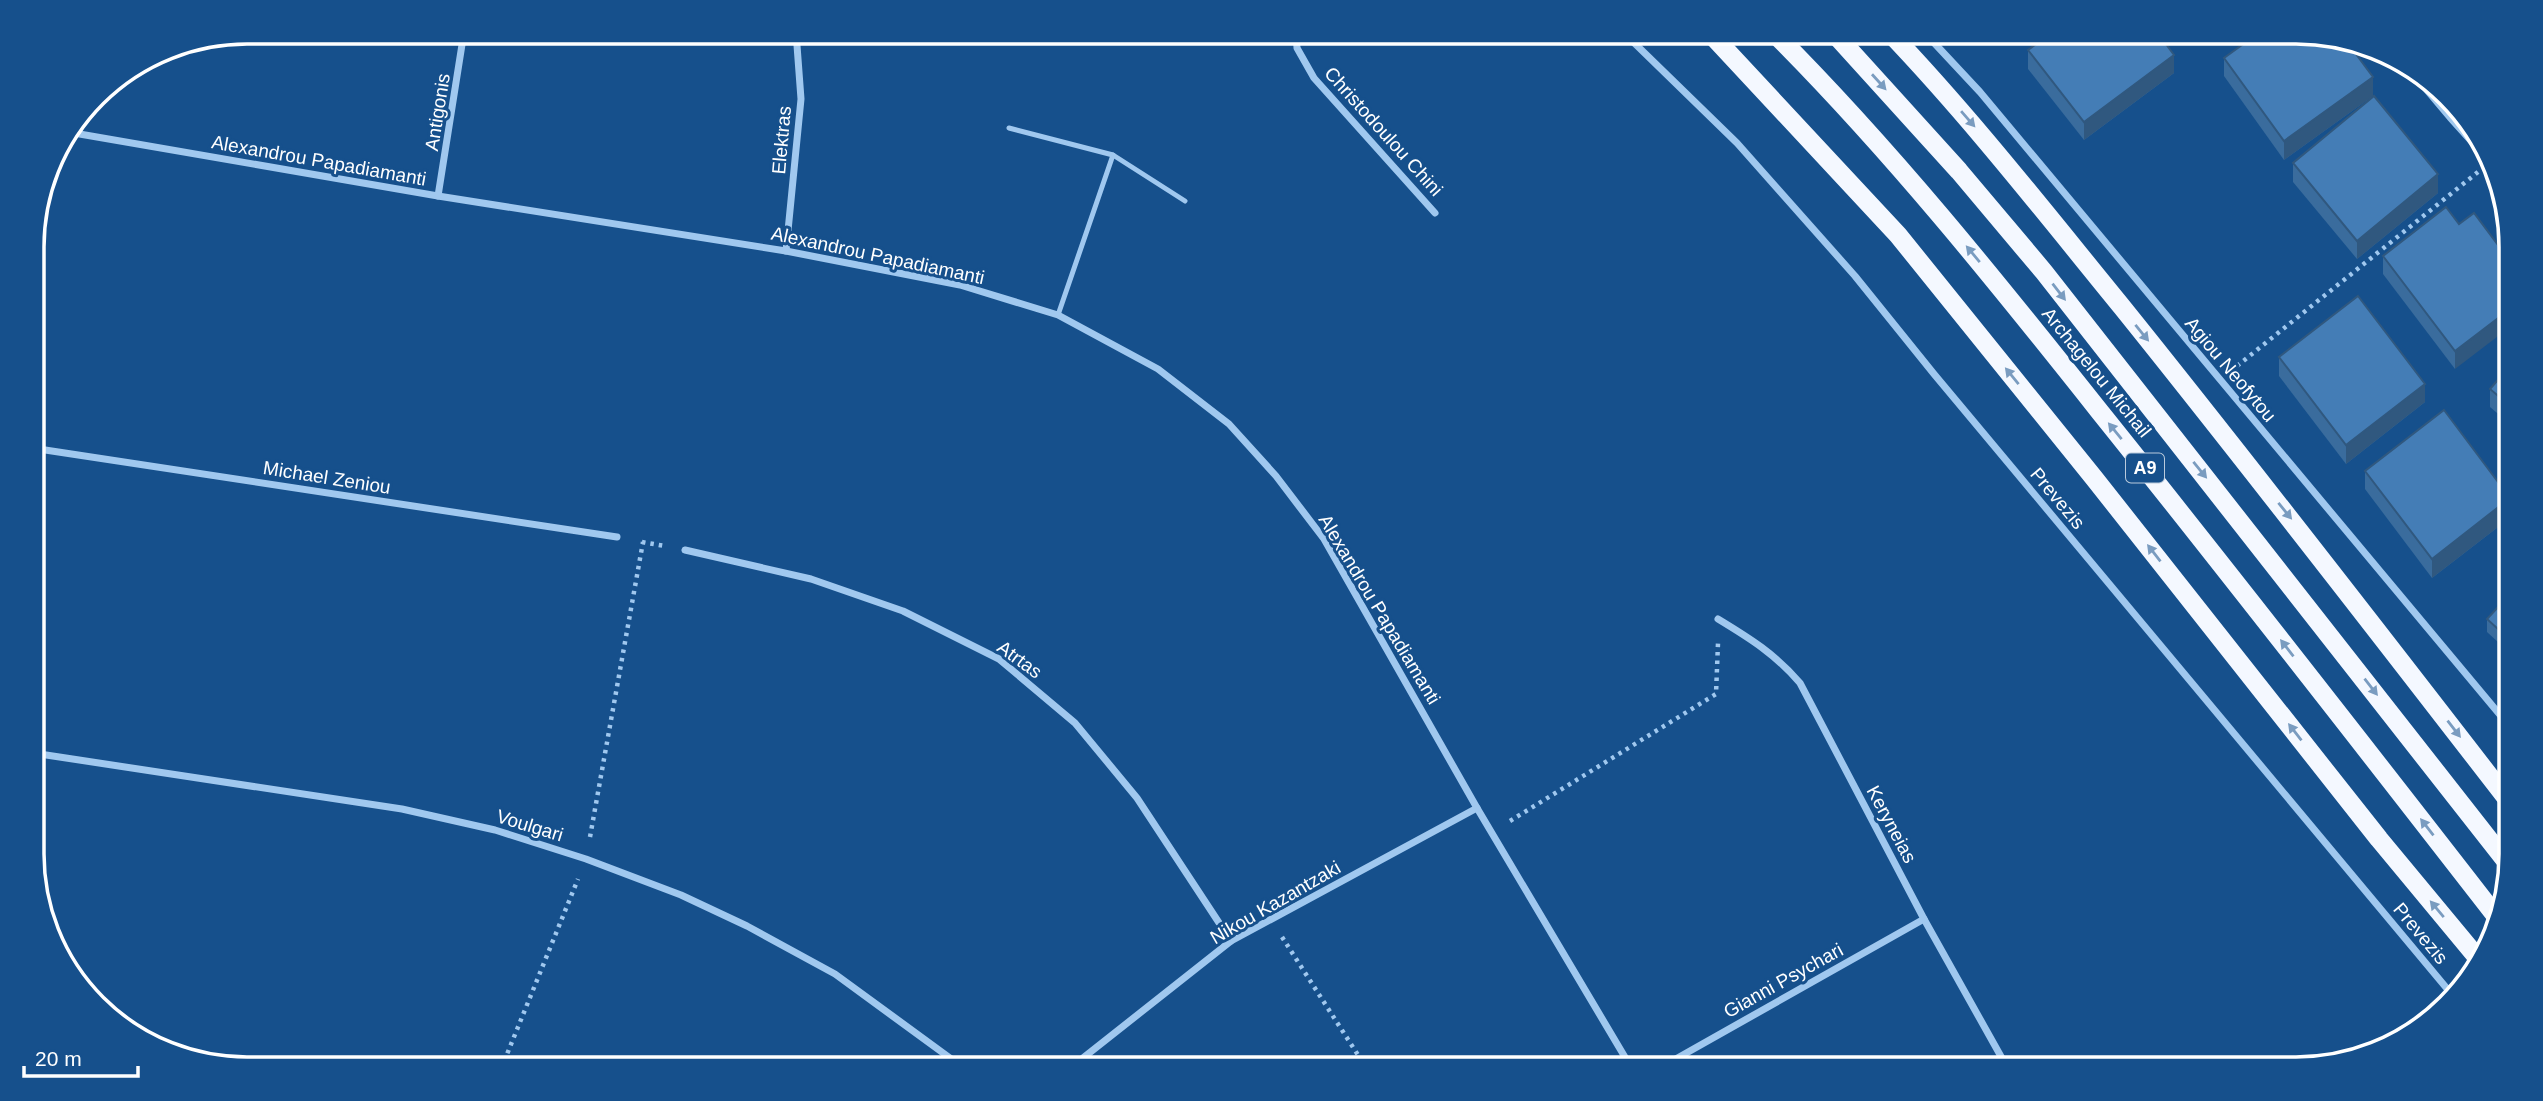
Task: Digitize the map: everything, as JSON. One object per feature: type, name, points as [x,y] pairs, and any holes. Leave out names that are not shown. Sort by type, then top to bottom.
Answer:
[{"type":"highway","points":[[1720,44],[1898,235],[2379,839],[2474,953]]},
{"type":"highway","name":"Archagelou Michail","points":[[1785,44],[1927,199],[1996,282],[2491,911]]},
{"type":"highway","name":"Archagelou Michail","points":[[1844,44],[1959,171],[2044,272],[2499,851]]},
{"type":"highway","points":[[1900,44],[1985,139],[2197,400],[2499,788]]},
{"type":"street","name":"Antigonis","points":[[439,196],[462,44]]},
{"type":"street","name":"Elektras","points":[[786,251],[801,99],[797,44]]},
{"type":"street","name":"Christodoulou Chini","points":[[1297,44],[1302,59],[1314,78],[1435,213]]},
{"type":"street","name":"Prevezis","points":[[1635,44],[1737,143],[1855,276],[2448,989]]},
{"type":"street","name":"Agiou Neofytou","points":[[1935,44],[1980,92],[2499,714]]},
{"type":"street","name":"Alexandrou Papadiamanti","points":[[78,134],[439,196],[786,251],[960,285],[1058,315],[1158,369],[1229,424],[1276,476],[1324,539],[1477,808],[1625,1057]]},
{"type":"street","name":"Michael Zeniou","points":[[44,450],[617,537]]},
{"type":"street","name":"Atrtas","points":[[685,550],[811,579],[903,611],[999,659],[1075,723],[1137,798],[1231,941]]},
{"type":"street","name":"Keryneias","points":[[1718,619],[1781,661],[1800,683],[1924,919],[2001,1057]]},
{"type":"street","name":"Voulgari","points":[[44,755],[402,809],[495,830],[586,859],[692,900],[747,926],[835,974],[949,1057]]},
{"type":"street","name":"Nikou Kazantzaki","points":[[1084,1057],[1231,941],[1477,808]]},
{"type":"street","name":"Gianni Psychari","points":[[1679,1057],[1924,919]]},
{"type":"lane","points":[[1009,128],[1113,155],[1185,201]]},
{"type":"lane","points":[[1058,315],[1113,155]]},
{"type":"path","points":[[2220,380],[2483,167]]},
{"type":"path","points":[[617,537],[685,550]]},
{"type":"path","points":[[506,1057],[586,859],[643,542]]},
{"type":"path","points":[[1491,832],[1716,694],[1718,619]]},
{"type":"path","points":[[1271,919],[1359,1057]]},
{"type":"building","points":[[2036,44],[2166,44],[2174,55],[2084,122],[2028,50]]},
{"type":"building","points":[[2243,44],[2323,45],[2355,53],[2373,77],[2284,141],[2224,58]]},
{"type":"building","points":[[2374,96],[2438,174],[2357,241],[2293,163]]},
{"type":"building","points":[[2446,207],[2459,224],[2474,213],[2499,246],[2499,317],[2455,351],[2383,256]]},
{"type":"building","points":[[2358,296],[2425,384],[2346,445],[2279,357]]},
{"type":"building","points":[[2499,379],[2499,397],[2490,389]]},
{"type":"building","points":[[2444,410],[2499,483],[2499,507],[2432,559],[2365,471]]},
{"type":"building","points":[[2499,606],[2499,630],[2487,619]]}]
